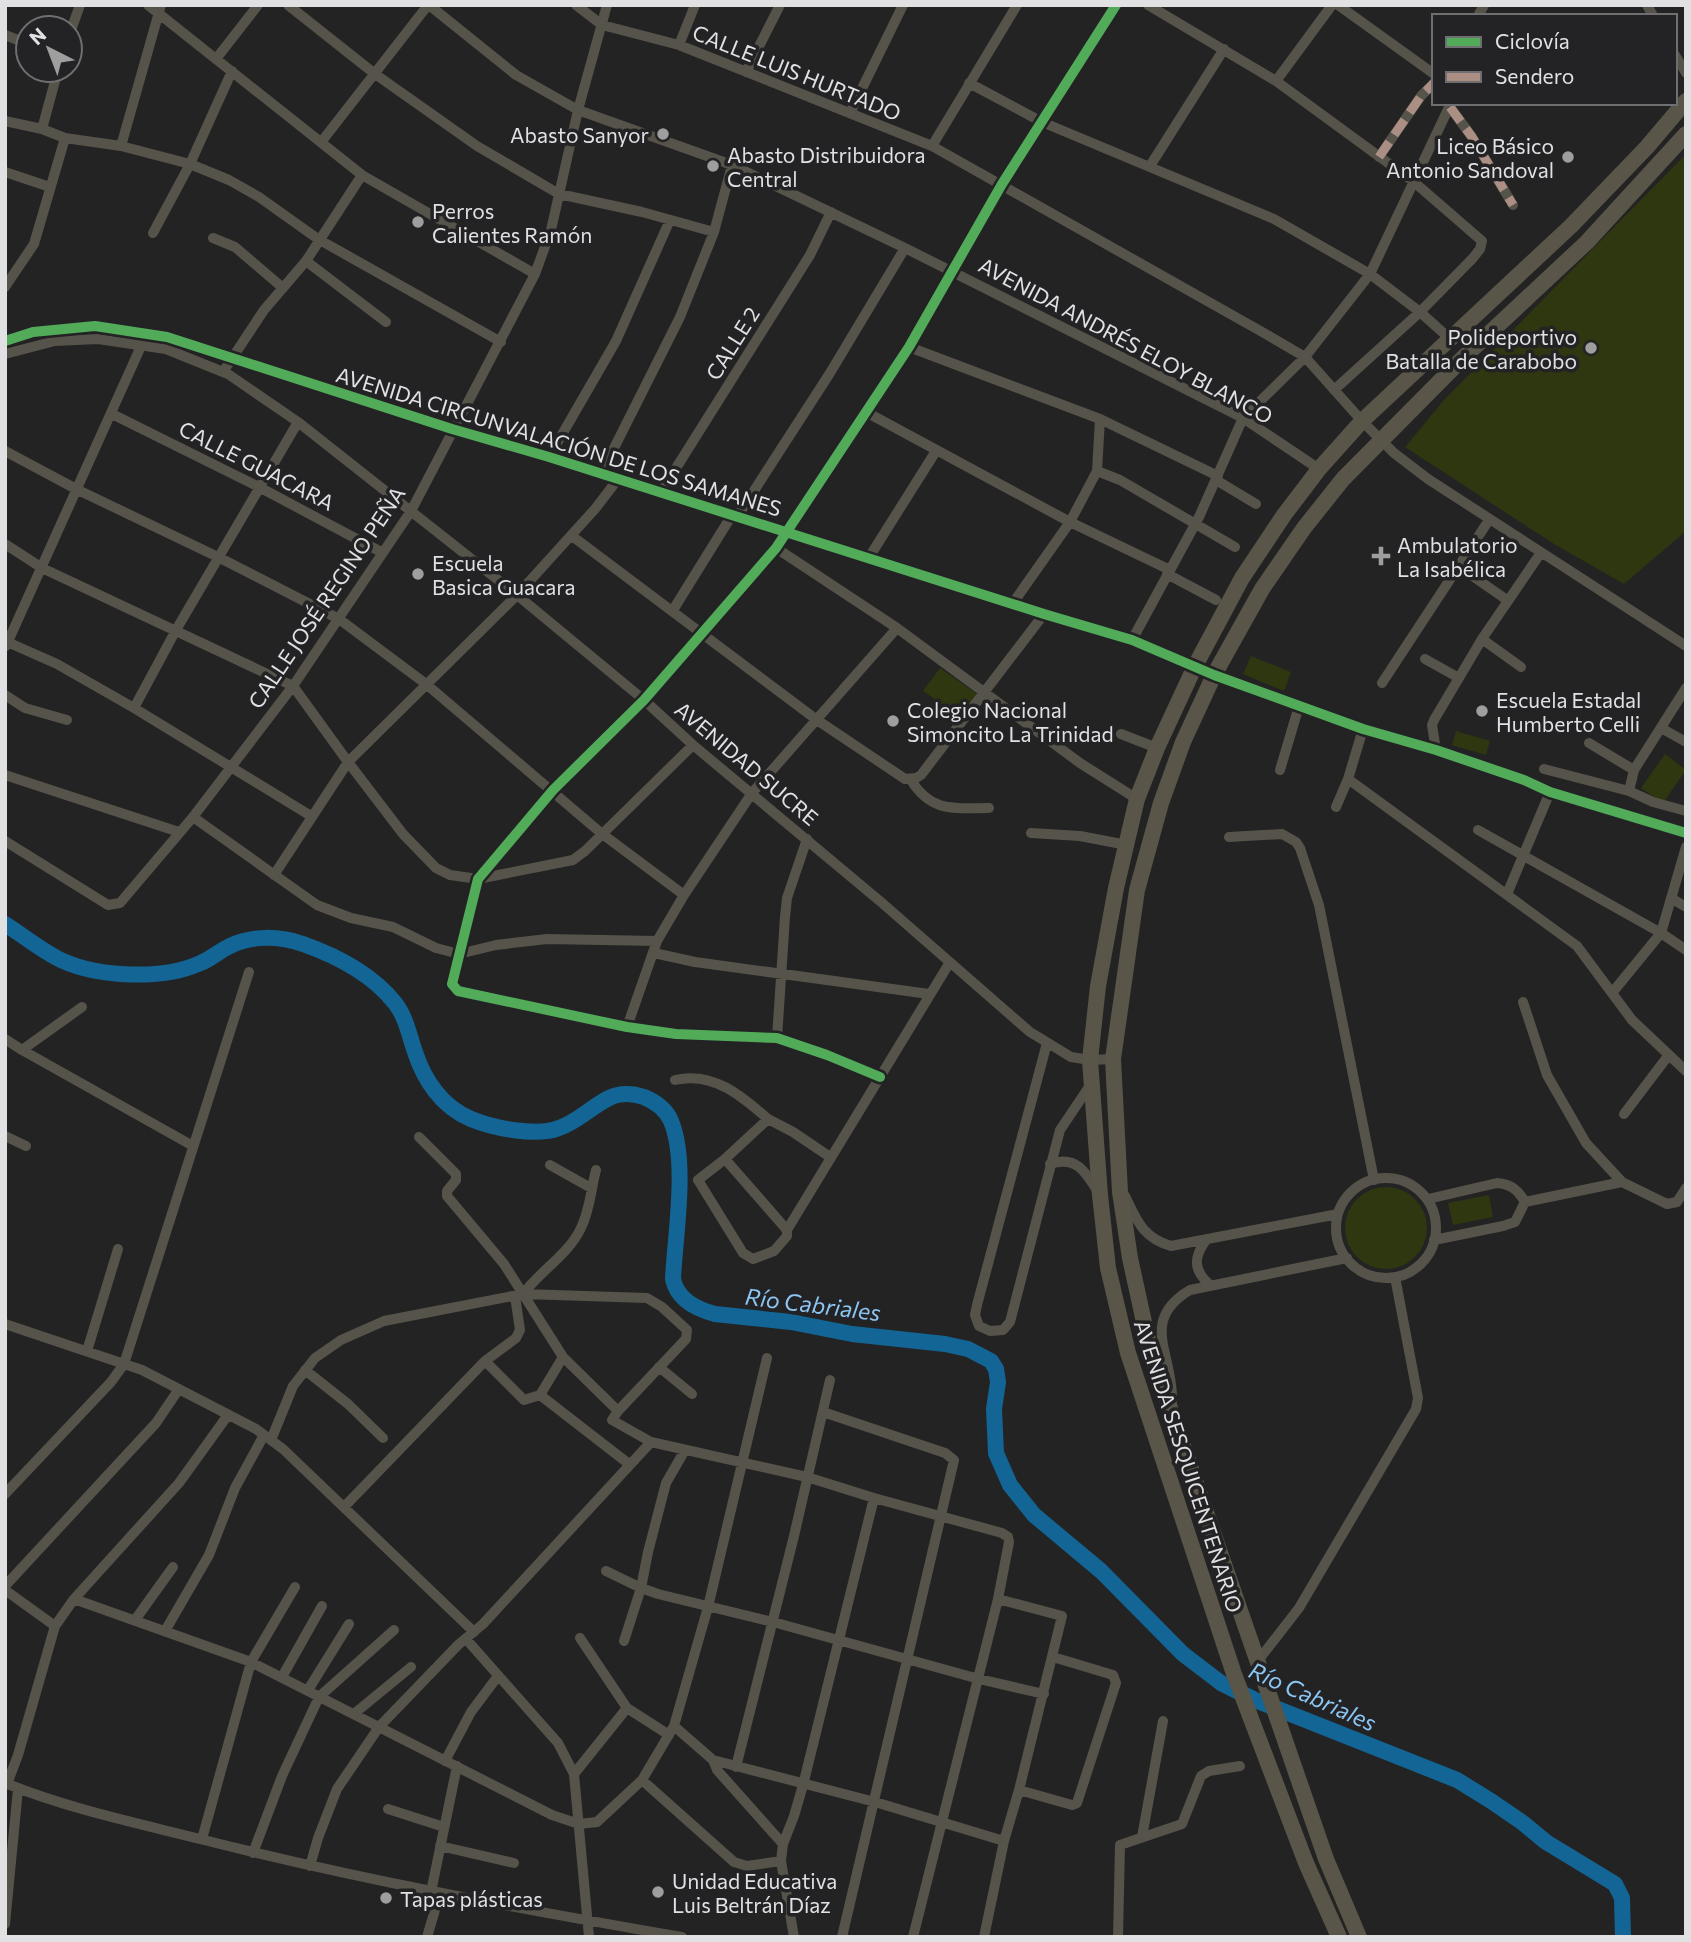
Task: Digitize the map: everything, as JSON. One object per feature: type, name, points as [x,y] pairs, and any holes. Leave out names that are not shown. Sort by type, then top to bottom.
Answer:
[{"type":"main road","name":"AVENIDA SESQUICENTENARIO","points":[[1339,1937],[1306,1863],[1234,1674],[1128,1353],[1108,1268],[1090,1060],[1116,888],[1137,799],[1157,748],[1195,666],[1242,579],[1284,515],[1318,469],[1362,421],[1571,226],[1647,147],[1686,101]]},
{"type":"main road","name":"AVENIDA SESQUICENTENARIO","points":[[1359,1937],[1326,1858],[1171,1411],[1149,1345],[1130,1258],[1120,1186],[1113,1059],[1138,890],[1183,742],[1214,675],[1262,589],[1304,528],[1343,479],[1465,356],[1587,242],[1686,134]]},
{"type":"street","points":[[148,5],[160,10],[216,59],[362,175],[535,274]]},
{"type":"street","points":[[216,59],[258,5]]},
{"type":"street","points":[[288,5],[375,74],[477,146],[559,194],[714,232]]},
{"type":"street","points":[[322,141],[429,5]]},
{"type":"street","name":"AVENIDA ANDRÉS ELOY BLANCO","points":[[429,5],[516,75],[578,110],[732,165],[953,271],[1243,418],[1318,469]]},
{"type":"street","name":"CALLE LUIS HURTADO","points":[[576,5],[602,25],[678,45],[932,146],[1305,357],[1381,441],[1428,479],[1540,554],[1686,646]]},
{"type":"street","name":"CALLE JOSÉ REGINO PEÑA","points":[[5,841],[108,905],[120,903],[193,817],[293,686],[411,511],[535,274],[551,230],[578,110],[607,5]]},
{"type":"street","points":[[678,45],[695,5]]},
{"type":"street","points":[[747,72],[780,5]]},
{"type":"street","points":[[850,113],[903,5]]},
{"type":"street","points":[[932,146],[1017,5]]},
{"type":"street","points":[[880,1077],[777,1038],[676,1034],[627,1027],[458,991],[452,984],[478,879],[553,790],[644,700],[776,548],[909,347],[1002,184],[1116,5]]},
{"type":"street","points":[[1148,5],[1276,81],[1414,181],[1482,241],[1473,258],[1420,312],[1334,390]]},
{"type":"street","points":[[1276,81],[1332,5]]},
{"type":"street","points":[[1338,5],[1432,73]]},
{"type":"street","points":[[121,146],[160,10]]},
{"type":"street","points":[[1150,166],[1224,49]]},
{"type":"street","points":[[153,233],[190,164],[232,71]]},
{"type":"street","points":[[969,83],[1042,121],[1274,219],[1370,274],[1449,338]]},
{"type":"street","points":[[42,130],[54,84]]},
{"type":"street","points":[[1378,157],[1421,96],[1432,85]]},
{"type":"street","points":[[1132,640],[1217,478],[1243,418],[1305,357],[1370,274],[1450,105]]},
{"type":"street","points":[[1450,105],[1513,205]]},
{"type":"street","points":[[5,121],[65,138],[121,146],[190,164],[259,197],[318,239],[501,342]]},
{"type":"street","points":[[5,287],[34,244],[65,138]]},
{"type":"street","points":[[601,474],[680,317],[714,232],[732,165]]},
{"type":"street","points":[[5,172],[50,187]]},
{"type":"street","points":[[225,373],[264,310],[306,261],[362,175]]},
{"type":"street","name":"CALLE 2","points":[[661,492],[810,255],[831,212]]},
{"type":"street","points":[[548,457],[616,341],[670,220]]},
{"type":"street","points":[[213,238],[235,247],[283,288]]},
{"type":"street","points":[[673,610],[830,373],[905,248]]},
{"type":"street","points":[[306,261],[386,323]]},
{"type":"street","name":"AVENIDA CIRCUNVALACIÓN DE LOS SAMANES","points":[[5,341],[33,332],[95,326],[167,337],[452,429],[1132,640],[1214,675],[1363,729],[1524,780],[1550,793],[1686,833]]},
{"type":"street","name":"AVENIDAD SUCRE","points":[[5,354],[55,341],[98,339],[166,349],[225,373],[299,422],[517,595],[807,839],[1022,1026],[1071,1057],[1113,1059]]},
{"type":"street","points":[[142,344],[43,568],[6,644],[57,664],[311,817]]},
{"type":"street","points":[[909,347],[1100,419],[1217,478],[1256,504]]},
{"type":"street","points":[[866,412],[1169,572],[1216,600]]},
{"type":"street","name":"CALLE GUACARA","points":[[112,414],[259,487],[383,553]]},
{"type":"street","points":[[1013,603],[1070,522],[1097,471],[1100,419]]},
{"type":"street","points":[[134,708],[218,557],[299,422]]},
{"type":"street","points":[[867,559],[936,451]]},
{"type":"street","points":[[5,452],[338,619],[426,684],[553,790],[601,834],[684,895]]},
{"type":"street","points":[[1097,471],[1120,480],[1236,547]]},
{"type":"street","points":[[274,875],[348,762],[517,595],[572,536],[618,479]]},
{"type":"street","points":[[1382,682],[1489,520]]},
{"type":"street","points":[[572,536],[817,720],[897,775],[911,780],[919,793],[932,803],[950,808],[989,808]]},
{"type":"street","points":[[5,544],[43,568],[293,686],[403,834],[436,869],[450,876],[478,879],[573,860],[693,745]]},
{"type":"street","points":[[776,548],[897,628],[1080,763],[1137,799]]},
{"type":"street","points":[[1436,750],[1434,720],[1482,639],[1540,554]]},
{"type":"street","points":[[1458,566],[1507,600]]},
{"type":"street","points":[[911,780],[921,775],[1044,614]]},
{"type":"street","points":[[627,1027],[657,941],[684,895],[752,793],[897,628]]},
{"type":"street","points":[[1482,639],[1521,667]]},
{"type":"street","points":[[1425,659],[1459,678]]},
{"type":"street","points":[[1629,791],[1634,770],[1686,688]]},
{"type":"street","points":[[5,695],[25,708],[67,720]]},
{"type":"street","points":[[1280,770],[1299,706]]},
{"type":"street","points":[[1661,728],[1686,742]]},
{"type":"street","points":[[1336,807],[1348,779],[1363,729]]},
{"type":"street","points":[[1121,734],[1157,748]]},
{"type":"street","points":[[1588,743],[1634,770]]},
{"type":"street","points":[[1544,769],[1629,791],[1654,802],[1686,811]]},
{"type":"street","points":[[5,775],[179,832]]},
{"type":"street","points":[[1348,779],[1577,946],[1632,1020],[1686,1071]]},
{"type":"street","points":[[1507,894],[1550,793]]},
{"type":"street","points":[[193,817],[317,905],[351,918],[393,928],[459,954],[496,945],[547,940],[657,941]]},
{"type":"street","points":[[1478,830],[1661,933],[1686,950]]},
{"type":"street","points":[[1031,833],[1080,836],[1127,845]]},
{"type":"street","points":[[1229,837],[1282,834],[1296,842],[1300,848],[1319,905],[1374,1180]]},
{"type":"street","points":[[777,1038],[787,898],[807,839]]},
{"type":"street","points":[[1612,993],[1661,933],[1686,847]]},
{"type":"street","points":[[1671,898],[1686,907]]},
{"type":"street","points":[[654,953],[695,962],[929,994]]},
{"type":"street","points":[[787,1230],[950,962]]},
{"type":"street","points":[[5,1494],[111,1382],[124,1364],[249,972]]},
{"type":"street","points":[[1523,1003],[1547,1075],[1586,1143],[1622,1182],[1667,1204],[1677,1202],[1686,1188]]},
{"type":"street","points":[[22,1050],[82,1007]]},
{"type":"street","points":[[5,1039],[192,1146]]},
{"type":"street","points":[[1047,1044],[975,1315],[979,1326],[990,1331],[1003,1330],[1010,1322],[1060,1130],[1091,1084]]},
{"type":"street","points":[[1624,1114],[1668,1056]]},
{"type":"street","points":[[675,1080],[687,1077],[709,1080],[726,1087],[742,1095],[768,1119],[830,1157]]},
{"type":"street","points":[[725,1159],[787,1230],[788,1236],[774,1251],[753,1259],[743,1253],[698,1180],[768,1119]]},
{"type":"street","points":[[5,1136],[26,1146]]},
{"type":"street","points":[[419,1137],[456,1174],[456,1180],[446,1191],[447,1196],[504,1264],[519,1295],[563,1357],[615,1415],[651,1442],[807,1477],[1002,1533],[1008,1537],[998,1599],[913,1937]]},
{"type":"street","points":[[1050,1164],[1059,1161],[1077,1164],[1085,1171],[1100,1195]]},
{"type":"street","points":[[550,1165],[591,1188]]},
{"type":"street","points":[[344,1507],[485,1361],[519,1334],[519,1295],[571,1244],[580,1230],[588,1209],[596,1170]]},
{"type":"street","points":[[1384,1177],[1401,1180],[1416,1187],[1428,1199],[1435,1214],[1437,1231],[1433,1247],[1424,1261],[1411,1272],[1379,1278],[1363,1273],[1346,1258],[1336,1234],[1338,1214],[1354,1190],[1384,1177]]},
{"type":"street","points":[[1525,1202],[1622,1182]]},
{"type":"street","points":[[1428,1199],[1497,1183],[1507,1184],[1520,1192],[1525,1202]]},
{"type":"street","points":[[1120,1186],[1144,1232],[1157,1242],[1171,1245],[1338,1214]]},
{"type":"street","points":[[1434,1240],[1515,1222],[1525,1202]]},
{"type":"street","points":[[1207,1239],[1195,1260],[1196,1270],[1210,1285]]},
{"type":"street","points":[[87,1351],[118,1249]]},
{"type":"street","points":[[1171,1411],[1172,1388],[1161,1331],[1163,1314],[1173,1301],[1190,1290],[1210,1285],[1346,1258]]},
{"type":"street","points":[[1260,1670],[1416,1409],[1418,1398],[1395,1277]]},
{"type":"street","points":[[165,1631],[209,1555],[235,1488],[267,1437],[293,1386],[315,1358],[341,1340],[384,1321],[519,1295],[647,1298],[662,1307],[688,1330],[686,1339],[595,1438]]},
{"type":"street","points":[[5,1324],[142,1370],[267,1437],[344,1507],[470,1636],[498,1676],[558,1743],[574,1774],[589,1937]]},
{"type":"street","points":[[485,1361],[524,1400],[540,1395],[563,1357]]},
{"type":"street","points":[[74,1600],[251,1662],[552,1815],[579,1824],[597,1822],[642,1780],[671,1730],[708,1607],[767,1358]]},
{"type":"street","points":[[659,1367],[692,1394]]},
{"type":"street","points":[[305,1370],[348,1404],[383,1438]]},
{"type":"street","points":[[736,1767],[830,1380]]},
{"type":"street","points":[[55,1626],[5,1588],[156,1423],[178,1389]]},
{"type":"street","points":[[540,1395],[629,1464]]},
{"type":"street","points":[[823,1412],[952,1457],[954,1463],[842,1937]]},
{"type":"street","points":[[5,1924],[10,1780],[55,1626],[74,1600],[179,1483],[228,1415]]},
{"type":"street","points":[[310,1866],[337,1789],[379,1727],[470,1636],[651,1442]]},
{"type":"street","points":[[624,1641],[641,1588],[666,1483],[685,1450]]},
{"type":"street","points":[[794,1937],[781,1861],[783,1844],[803,1784],[874,1498]]},
{"type":"street","points":[[135,1620],[173,1567]]},
{"type":"street","points":[[606,1571],[641,1588],[708,1607],[1044,1694]]},
{"type":"street","points":[[202,1839],[251,1662],[295,1587]]},
{"type":"street","points":[[984,1937],[1004,1841],[1061,1621],[1060,1615],[998,1599]]},
{"type":"street","points":[[282,1677],[322,1606]]},
{"type":"street","points":[[308,1690],[349,1624]]},
{"type":"street","points":[[253,1853],[282,1776],[319,1697],[394,1630]]},
{"type":"street","points":[[580,1638],[628,1708],[671,1730],[713,1760],[875,1802],[1004,1841]]},
{"type":"street","points":[[1019,1790],[1072,1805],[1077,1803],[1116,1682],[1113,1675],[1053,1657]]},
{"type":"street","points":[[355,1713],[411,1667]]},
{"type":"street","points":[[445,1761],[471,1712],[498,1676]]},
{"type":"street","points":[[574,1774],[628,1708]]},
{"type":"street","points":[[1142,1837],[1163,1721]]},
{"type":"street","points":[[713,1760],[717,1770],[783,1844]]},
{"type":"street","points":[[426,1937],[436,1893],[440,1846],[457,1766]]},
{"type":"street","points":[[1118,1937],[1120,1845],[1182,1824],[1202,1776],[1209,1771],[1240,1766]]},
{"type":"street","points":[[10,1780],[93,1812],[253,1853],[436,1893],[682,1937]]},
{"type":"street","points":[[642,1780],[734,1862],[747,1866],[781,1861]]},
{"type":"street","points":[[388,1809],[444,1827]]},
{"type":"street","points":[[440,1846],[514,1863]]},
{"type":"green space","name":"Polideportivo Batalla de Carabobo","points":[[1686,154],[1686,531],[1624,584],[1554,544],[1405,447],[1443,401]]},
{"type":"green space","points":[[1251,656],[1291,672],[1284,691],[1243,674]]},
{"type":"green space","points":[[940,668],[977,694],[961,717],[923,691]]},
{"type":"green space","points":[[1456,731],[1490,741],[1486,755],[1452,745]]},
{"type":"green space","points":[[1665,754],[1686,770],[1663,803],[1641,788]]},
{"type":"green space","points":[[1378,1187],[1394,1187],[1409,1194],[1420,1205],[1427,1220],[1424,1244],[1415,1257],[1394,1269],[1378,1269],[1363,1262],[1352,1251],[1345,1236],[1345,1220],[1352,1205],[1363,1194]]},
{"type":"green space","points":[[1489,1195],[1493,1217],[1453,1225],[1448,1203]]},
{"type":"waterway","name":"Río Cabriales","points":[[5,924],[63,961],[112,973],[167,973],[202,962],[239,942],[257,938],[285,939],[316,949],[353,967],[386,993],[402,1014],[419,1062],[436,1092],[461,1114],[491,1125],[515,1130],[550,1131],[566,1125],[618,1095],[635,1095],[653,1101],[671,1121],[679,1157],[673,1279],[683,1298],[694,1306],[715,1314],[791,1322],[852,1334],[945,1344],[968,1349],[991,1361],[996,1369],[998,1382],[994,1409],[996,1453],[1010,1485],[1034,1515],[1101,1571],[1183,1654],[1221,1683],[1255,1700],[1457,1780],[1491,1801],[1546,1842],[1615,1884],[1622,1898],[1623,1937]]},
{"type":"marked path","points":[[1379,157],[1421,96],[1432,85]]},
{"type":"marked path","points":[[1450,107],[1472,137],[1513,205]]},
{"type":"cycle path","points":[[880,1077],[777,1038],[676,1034],[627,1027],[458,991],[452,984],[478,879],[553,790],[644,700],[776,548],[909,347],[1002,184],[1116,5]]},
{"type":"cycle path","points":[[5,341],[33,332],[95,326],[167,337],[452,429],[1132,640],[1214,675],[1363,729],[1436,750],[1524,780],[1550,792],[1686,833]]},
{"type":"place","name":"Abasto Sanyor","points":[[663,134]]},
{"type":"place","name":"Liceo Básico Antonio Sandoval","points":[[1568,157]]},
{"type":"place","name":"Abasto Distribuidora Central","points":[[713,166]]},
{"type":"place","name":"Perros Calientes Ramón","points":[[418,222]]},
{"type":"place","name":"Polideportivo Batalla de Carabobo","points":[[1591,348]]},
{"type":"place","name":"Ambulatorio La Isabélica","points":[[1381,556]]},
{"type":"place","name":"Escuela Basica Guacara","points":[[418,574]]},
{"type":"place","name":"Escuela Estadal Humberto Celli","points":[[1482,711]]},
{"type":"place","name":"Colegio Nacional Simoncito La Trinidad","points":[[893,721]]},
{"type":"place","name":"Unidad Educativa Luis Beltrán Díaz","points":[[658,1892]]},
{"type":"place","name":"Tapas plásticas","points":[[386,1898]]}]
